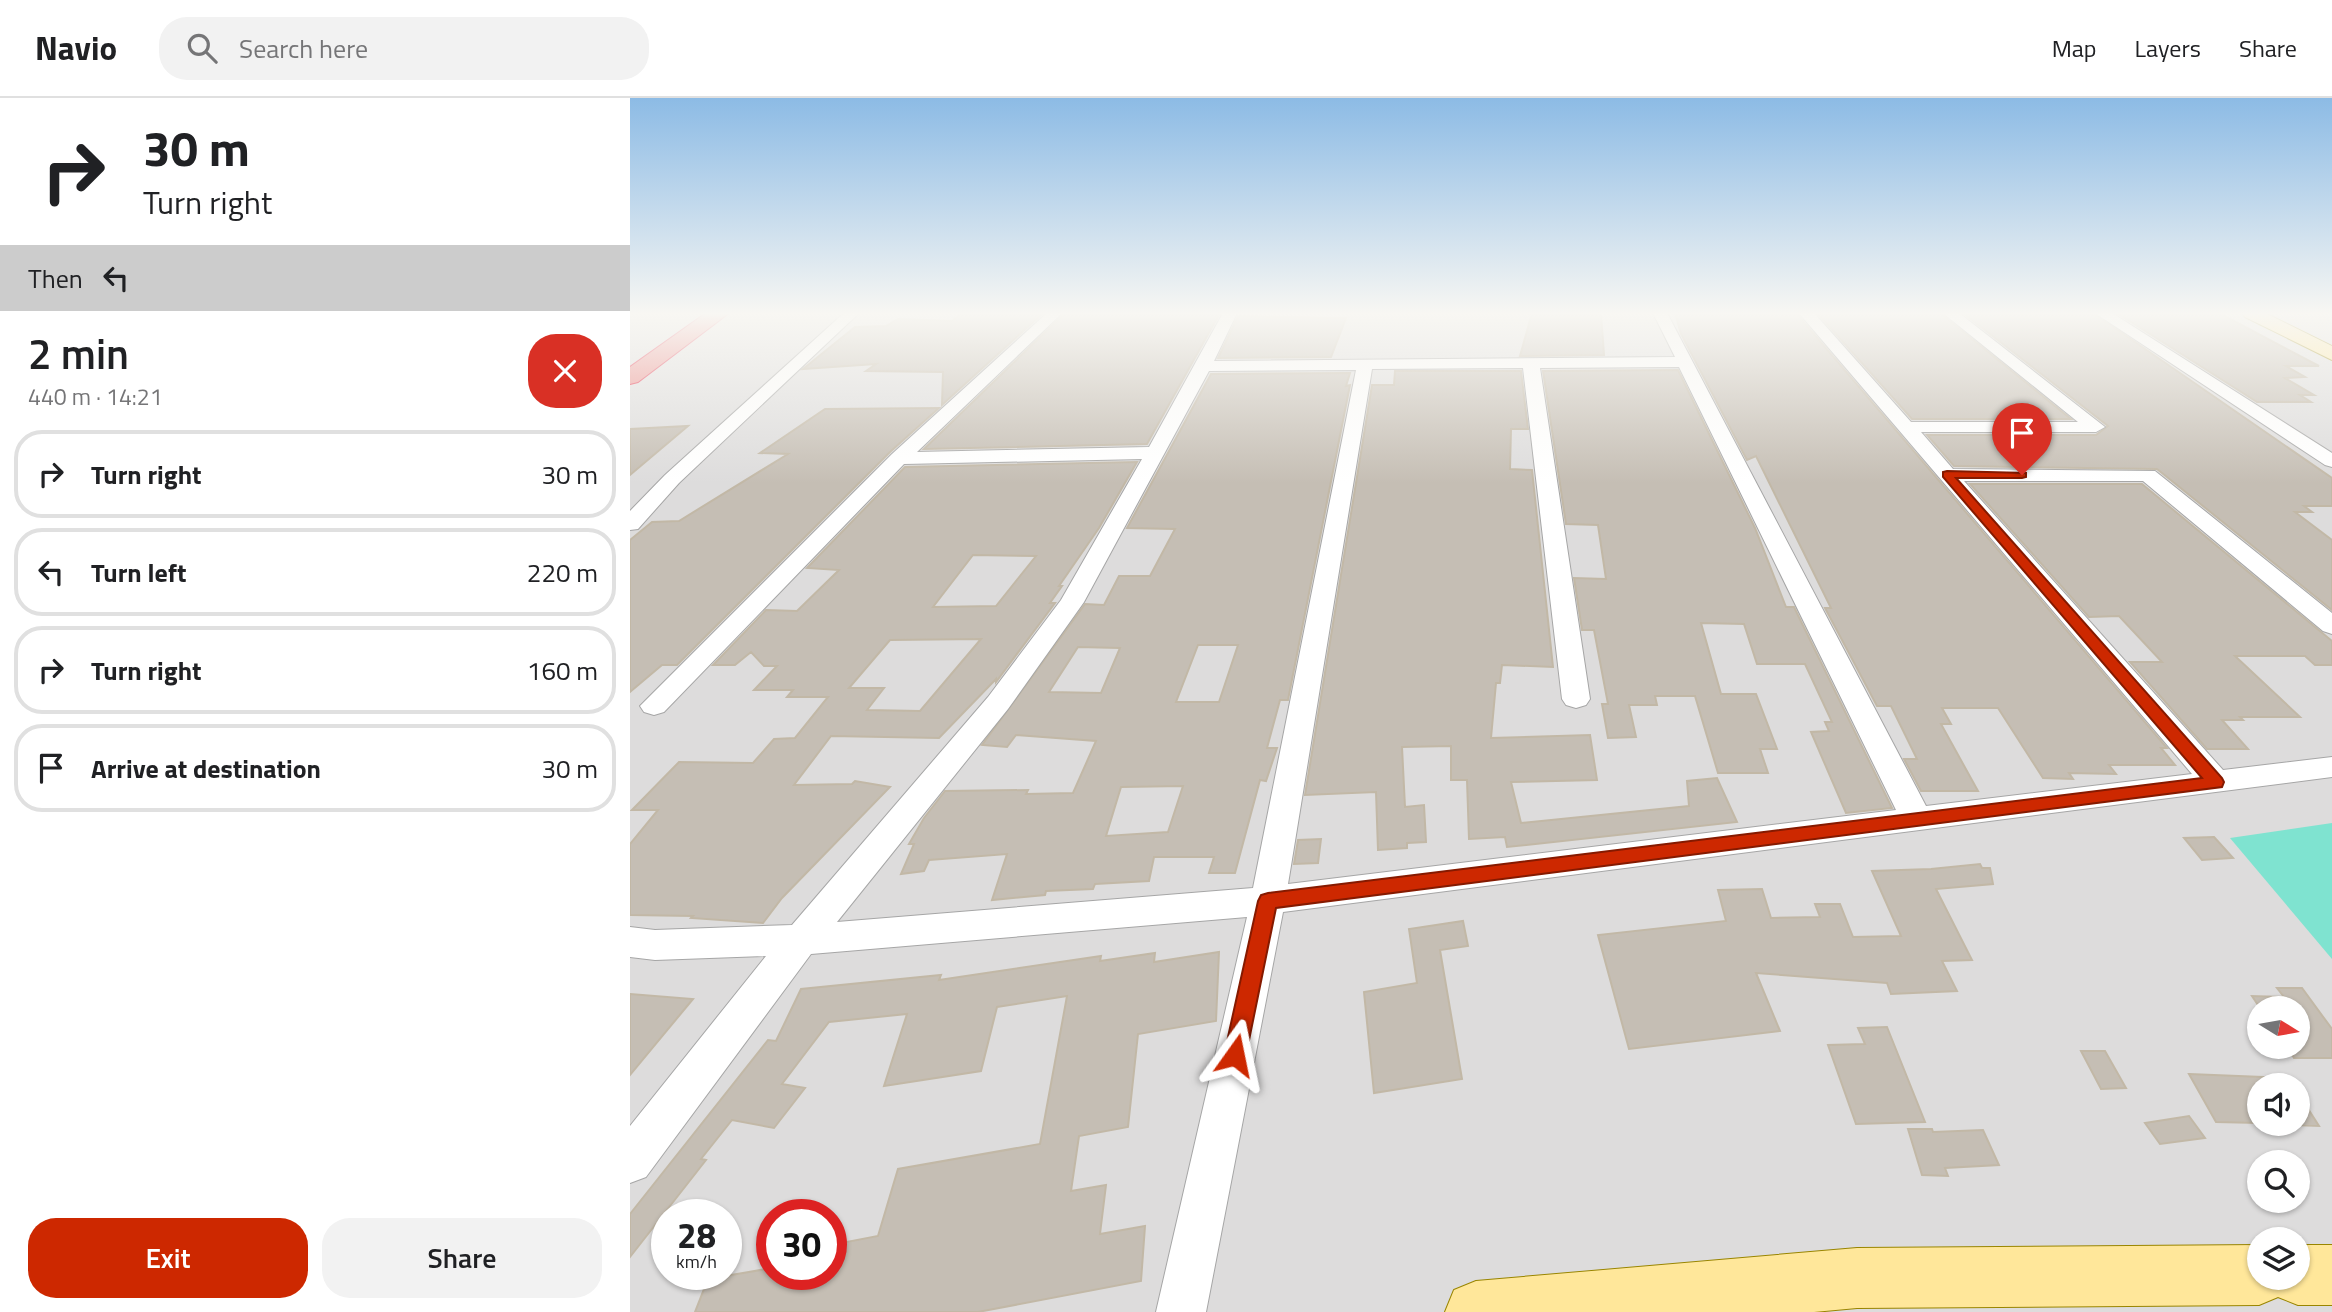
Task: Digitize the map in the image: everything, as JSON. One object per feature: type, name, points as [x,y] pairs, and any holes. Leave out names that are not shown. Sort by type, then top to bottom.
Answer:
[{"type":"main road","points":[[1476,1312],[2247,1281]]},
{"type":"street","points":[[630,524],[672,479],[791,370]]},
{"type":"street","points":[[654,706],[900,458],[994,370]]},
{"type":"street","points":[[630,1161],[801,940],[1014,681],[1072,602],[1202,370]]},
{"type":"street","points":[[1181,1312],[1268,901],[1364,370]]},
{"type":"street","points":[[1532,370],[1576,699]]},
{"type":"street","points":[[1691,370],[1917,819]]},
{"type":"street","points":[[1855,370],[2216,782]]},
{"type":"street","points":[[1905,427],[2096,428],[2022,370]]},
{"type":"street","points":[[2190,370],[2332,461]]},
{"type":"street","points":[[900,458],[1155,453]]},
{"type":"street","points":[[1947,475],[2148,475],[2332,626]]},
{"type":"street","points":[[630,942],[655,945],[801,940],[1268,901],[2332,768]]},
{"type":"shaded area","points":[[630,370],[2332,370],[2332,1312],[630,1312]]},
{"type":"shaded area","points":[[2332,823],[2332,959],[2230,838]]},
{"type":"building","points":[[981,370],[942,405],[943,372],[866,371]]},
{"type":"building","points":[[1006,370],[1188,370],[1147,444],[924,449]]},
{"type":"building","points":[[1678,370],[1755,528],[1786,607],[1794,607],[1892,808],[1846,813],[1811,732],[1829,731],[1825,722],[1832,722],[1805,664],[1757,664],[1744,624],[1701,623],[1721,694],[1756,694],[1777,749],[1760,749],[1768,773],[1718,773],[1695,696],[1655,696],[1657,705],[1629,705],[1636,737],[1608,738],[1602,704],[1608,704],[1594,630],[1582,630],[1574,578],[1606,579],[1598,525],[1566,524],[1543,371]]},
{"type":"building","points":[[1700,370],[1844,370],[2167,748],[2161,748],[2175,765],[2109,765],[2116,774],[2069,773],[2073,779],[2043,778],[1998,708],[1942,708],[1951,724],[1941,724],[1978,791],[1921,791],[1904,759],[1917,759],[1891,706],[1877,706],[1825,608],[1831,608],[1756,456],[1747,460]]},
{"type":"building","points":[[1868,370],[2010,370],[2071,419],[1912,419]]},
{"type":"building","points":[[2036,370],[2175,370],[2332,478],[2332,506],[2304,506],[2312,512],[2295,512],[2332,540],[2332,610],[2157,469],[1954,466],[1927,435],[2096,435],[2108,426]]},
{"type":"building","points":[[2206,370],[2292,370],[2305,377],[2285,378],[2314,395],[2300,395],[2311,402],[2257,402]]},
{"type":"building","points":[[1395,371],[1521,371],[1528,429],[1511,429],[1510,469],[1532,470],[1553,667],[1502,665],[1500,683],[1496,683],[1491,738],[1590,735],[1597,780],[1511,782],[1521,823],[1689,806],[1687,781],[1717,778],[1737,822],[1507,847],[1505,837],[1469,839],[1467,780],[1451,780],[1451,746],[1402,747],[1405,807],[1424,805],[1426,842],[1407,843],[1407,848],[1378,850],[1376,792],[1305,795],[1372,385],[1394,385]]},
{"type":"building","points":[[1350,373],[1346,386],[1350,385],[1288,700],[1280,700],[1267,748],[1277,748],[1266,781],[1260,780],[1235,873],[1209,873],[1214,857],[1154,857],[1149,881],[1095,884],[1093,889],[1046,891],[1045,895],[992,900],[1007,854],[929,860],[924,871],[901,874],[914,844],[909,844],[924,818],[945,791],[1028,790],[1026,794],[1073,793],[1096,741],[1016,735],[1007,747],[982,745],[1085,604],[1104,605],[1119,576],[1150,576],[1175,529],[1127,528],[1211,374]],"holes":[[[1198,645],[1238,645],[1219,702],[1176,702]],[[1078,647],[1120,648],[1101,693],[1049,692]],[[1183,786],[1168,832],[1106,836],[1121,787]]]},
{"type":"building","points":[[939,408],[890,452],[677,665],[662,665],[630,692],[630,540],[652,522],[679,521],[788,454],[760,453],[825,409]]},
{"type":"building","points":[[688,426],[630,475],[630,429]]},
{"type":"building","points":[[1137,462],[1099,528],[1059,586],[1062,586],[1050,603],[1055,603],[996,682],[996,679],[939,738],[831,736],[794,785],[852,784],[855,781],[890,787],[782,898],[763,923],[691,918],[693,916],[630,915],[630,844],[658,810],[632,810],[679,762],[753,763],[774,739],[795,738],[828,697],[787,697],[793,690],[754,690],[777,666],[764,666],[751,652],[735,665],[713,665],[766,610],[797,611],[839,570],[807,568],[905,467]],"holes":[[[973,555],[1036,556],[996,606],[933,607]],[[981,639],[920,711],[867,710],[884,688],[849,688],[890,640]]]},
{"type":"building","points":[[1970,484],[2142,484],[2332,641],[2332,665],[2315,665],[2305,656],[2235,656],[2300,717],[2240,717],[2243,720],[2222,720],[2248,749],[2207,749],[2130,662],[2162,662],[2119,616],[2089,617]]},
{"type":"building","points":[[2214,837],[2233,858],[2202,860],[2184,838]]},
{"type":"building","points":[[1321,839],[1318,863],[1294,864],[1298,840]]},
{"type":"building","points":[[1980,864],[1982,868],[1990,868],[1993,884],[1936,889],[1972,960],[1942,961],[1957,991],[1891,994],[1887,983],[1756,973],[1780,1031],[1629,1049],[1598,935],[1726,921],[1718,890],[1762,889],[1771,918],[1820,917],[1815,904],[1840,904],[1853,937],[1901,936],[1872,871]]},
{"type":"building","points":[[1463,921],[1468,946],[1440,950],[1462,1079],[1374,1093],[1364,992],[1417,983],[1409,929]]},
{"type":"building","points":[[1219,952],[1216,1021],[1138,1034],[1128,1127],[1079,1136],[1071,1191],[1106,1185],[1100,1234],[1145,1226],[1141,1281],[978,1312],[695,1312],[704,1290],[742,1290],[742,1273],[756,1271],[756,1290],[847,1290],[847,1242],[878,1236],[898,1169],[1040,1144],[1067,996],[997,1007],[981,1071],[884,1086],[907,1014],[829,1022],[782,1084],[805,1088],[774,1128],[732,1120],[701,1159],[706,1160],[675,1199],[651,1199],[651,1230],[630,1257],[630,1214],[768,1040],[776,1041],[801,989],[941,975],[939,980],[1101,956],[1100,961],[1155,953],[1154,962]]},
{"type":"building","points":[[2277,988],[2302,988],[2308,996],[2283,996]]},
{"type":"building","points":[[630,994],[693,999],[630,1075]]},
{"type":"building","points":[[2310,999],[2332,1029],[2332,1058],[2310,1058]]},
{"type":"building","points":[[1887,1027],[1925,1122],[1856,1124],[1828,1045],[1865,1044],[1858,1028]]},
{"type":"building","points":[[2081,1051],[2105,1051],[2126,1088],[2101,1089]]},
{"type":"building","points":[[2189,1074],[2247,1076],[2247,1123],[2216,1122]]},
{"type":"building","points":[[2310,1112],[2319,1126],[2310,1126]]},
{"type":"building","points":[[2189,1116],[2205,1138],[2160,1144],[2145,1123]]},
{"type":"building","points":[[1908,1129],[1932,1129],[1933,1132],[1983,1130],[1999,1165],[1945,1168],[1948,1176],[1922,1175]]},
{"type":"route","points":[[1235,1055],[1268,901],[2216,782],[1947,475],[2022,475]]}]
